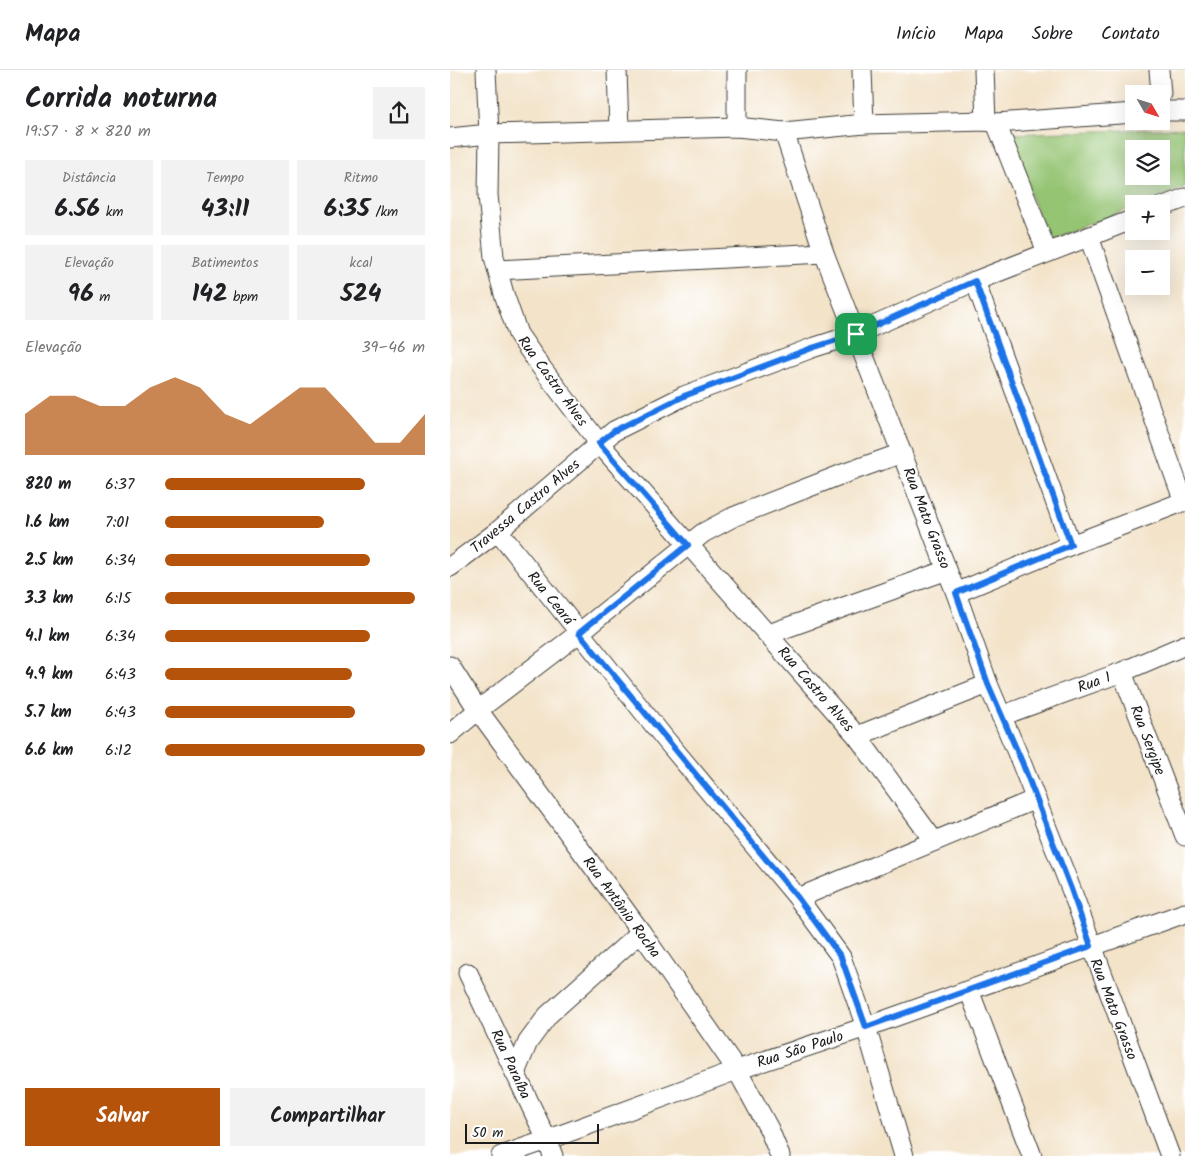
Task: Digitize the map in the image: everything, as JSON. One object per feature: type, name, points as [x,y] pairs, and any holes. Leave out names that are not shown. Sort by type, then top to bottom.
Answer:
[{"type":"street","name":"Rua Castro Alves","points":[[486,70],[489,134],[488,195],[494,257],[518,334],[599,443],[691,543],[857,736],[934,840]]},
{"type":"street","points":[[617,70],[619,130]]},
{"type":"street","points":[[737,70],[737,127]]},
{"type":"street","points":[[862,70],[864,124]]},
{"type":"street","points":[[984,70],[991,122],[1047,252]]},
{"type":"street","points":[[1159,70],[1160,85]]},
{"type":"street","points":[[1170,111],[1185,111]]},
{"type":"street","points":[[450,138],[489,134],[737,127],[784,132],[864,124],[991,122],[1125,114]]},
{"type":"street","name":"Rua Mato Grasso","points":[[784,132],[824,253],[956,593],[988,684],[1071,889],[1170,1156]]},
{"type":"street","points":[[1170,204],[1185,198]]},
{"type":"street","name":"Travessa Castro Alves","points":[[450,567],[498,531],[614,431],[684,396],[812,348],[856,334],[975,281],[1125,223]]},
{"type":"street","points":[[956,593],[1071,545],[1185,502],[1089,237]]},
{"type":"street","points":[[498,270],[824,253]]},
{"type":"street","points":[[975,281],[1071,545]]},
{"type":"street","points":[[450,734],[478,710],[579,633],[703,532],[726,520],[902,453]]},
{"type":"street","name":"Rua Ceará","points":[[498,531],[579,633],[798,898],[841,957],[866,1027],[904,1156]]},
{"type":"street","points":[[769,634],[947,570]]},
{"type":"street","name":"Rua 1","points":[[1002,716],[1122,672],[1185,645]]},
{"type":"street","name":"Rua Antônio Rocha","points":[[450,666],[478,710],[640,932],[736,1070],[769,1129],[780,1156]]},
{"type":"street","name":"Rua Sergipe","points":[[1122,672],[1185,836]]},
{"type":"street","points":[[857,736],[988,684]]},
{"type":"street","points":[[798,898],[1036,799]]},
{"type":"street","name":"Rua São Paulo","points":[[501,1156],[550,1148],[736,1070],[866,1027],[1185,913]]},
{"type":"street","points":[[515,1073],[528,1042],[548,1016],[640,932]]},
{"type":"street","name":"Rua Paraíba","points":[[468,973],[550,1148]]},
{"type":"street","points":[[969,990],[1032,1156]]},
{"type":"green space","points":[[1185,128],[1185,187],[1165,195],[1125,195],[1125,210],[1048,239],[1006,134]]},
{"type":"route","points":[[975,281],[1071,545],[956,593],[988,684],[1022,762],[1091,946],[866,1027],[841,957],[798,898],[579,633],[688,545],[599,443],[614,431],[684,396],[812,348],[856,334],[975,281]]}]
